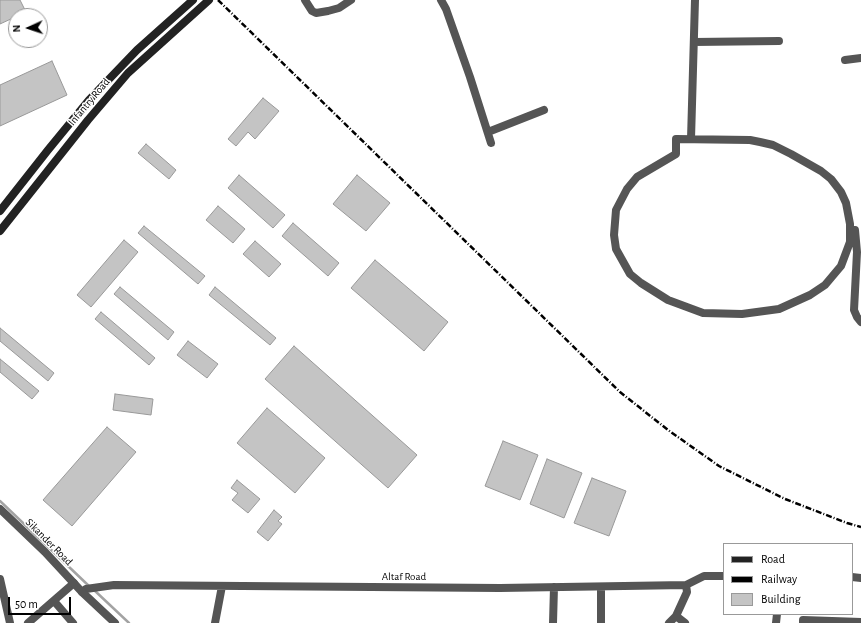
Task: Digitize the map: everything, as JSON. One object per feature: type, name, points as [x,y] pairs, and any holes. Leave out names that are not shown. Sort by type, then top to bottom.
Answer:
[{"type":"main road","name":"Infantry Road","points":[[0,211],[89,100],[137,50],[193,0]]},
{"type":"main road","name":"Infantry Road","points":[[0,231],[88,120],[128,73],[209,0]]},
{"type":"street","points":[[305,0],[312,11],[320,13],[339,8],[351,0]]},
{"type":"street","points":[[441,0],[451,22],[491,143]]},
{"type":"street","points":[[691,139],[695,0]]},
{"type":"street","points":[[694,42],[779,41]]},
{"type":"street","points":[[845,60],[861,58]]},
{"type":"street","points":[[488,132],[544,110]]},
{"type":"street","points":[[676,139],[691,139],[750,140],[773,145],[792,154],[831,179],[841,192],[846,203],[849,216],[850,242],[841,266],[825,285],[796,302],[779,309],[734,314],[704,313],[668,300],[641,283],[630,274],[616,249],[614,235],[616,210],[637,177],[676,154],[676,139]]},
{"type":"street","points":[[849,216],[852,218],[857,252],[854,310],[861,322]]},
{"type":"street","name":"Sikander Road","points":[[0,509],[45,552],[74,583],[84,590],[115,623]]},
{"type":"street","name":"Altaf Road","points":[[84,590],[100,586],[114,585],[500,588],[686,585],[704,576],[723,576]]},
{"type":"street","points":[[0,579],[10,623]]},
{"type":"street","points":[[28,623],[74,583]]},
{"type":"street","points":[[669,623],[676,616],[687,592],[686,585]]},
{"type":"street","points":[[215,623],[222,586]]},
{"type":"street","points":[[601,586],[601,623]]},
{"type":"street","points":[[553,623],[554,587]]},
{"type":"street","points":[[54,601],[73,623]]},
{"type":"street","points":[[676,616],[685,623]]},
{"type":"street","points":[[803,623],[803,620],[859,622]]},
{"type":"building","points":[[0,0],[20,0],[24,8],[8,8],[8,20],[0,24]]},
{"type":"building","points":[[52,61],[67,95],[0,126],[0,85]]},
{"type":"building","points":[[263,98],[279,111],[255,139],[248,132],[236,146],[228,139]]},
{"type":"building","points":[[146,144],[176,170],[169,179],[138,153]]},
{"type":"building","points":[[239,175],[285,215],[273,228],[228,188]]},
{"type":"building","points":[[357,175],[390,203],[366,231],[333,204]]},
{"type":"building","points":[[218,206],[245,229],[233,243],[206,220]]},
{"type":"building","points":[[293,223],[339,263],[328,276],[282,236]]},
{"type":"building","points":[[144,226],[205,276],[198,284],[138,233]]},
{"type":"building","points":[[124,240],[138,252],[91,307],[77,295]]},
{"type":"building","points":[[255,241],[281,264],[269,277],[243,254]]},
{"type":"building","points":[[375,260],[448,322],[424,351],[351,288]]},
{"type":"building","points":[[120,287],[174,332],[168,340],[114,294]]},
{"type":"building","points":[[215,287],[276,338],[270,345],[209,295]]},
{"type":"building","points":[[101,312],[155,358],[149,365],[95,319]]},
{"type":"building","points":[[0,328],[54,373],[48,381],[0,341]]},
{"type":"building","points":[[188,341],[218,364],[207,378],[177,355]]},
{"type":"building","points":[[294,346],[417,455],[388,488],[265,379]]},
{"type":"building","points":[[0,359],[39,391],[32,399],[0,372]]},
{"type":"building","points":[[115,394],[153,399],[151,415],[113,410]]},
{"type":"building","points":[[267,408],[325,458],[295,493],[237,443]]},
{"type":"building","points":[[107,427],[136,452],[72,526],[43,500]]},
{"type":"building","points":[[503,441],[538,455],[520,500],[485,486]]},
{"type":"building","points":[[547,459],[582,473],[564,518],[530,504]]},
{"type":"building","points":[[592,478],[626,491],[609,536],[574,523]]},
{"type":"building","points":[[237,480],[260,499],[248,513],[232,500],[238,493],[231,488]]},
{"type":"building","points":[[274,510],[282,517],[278,521],[282,524],[268,541],[257,532]]},
{"type":"waterway","points":[[0,501],[90,587]]},
{"type":"waterway","points":[[94,590],[129,623]]},
{"type":"railway","points":[[218,0],[620,392],[668,430],[719,466],[785,499],[861,527]]}]
